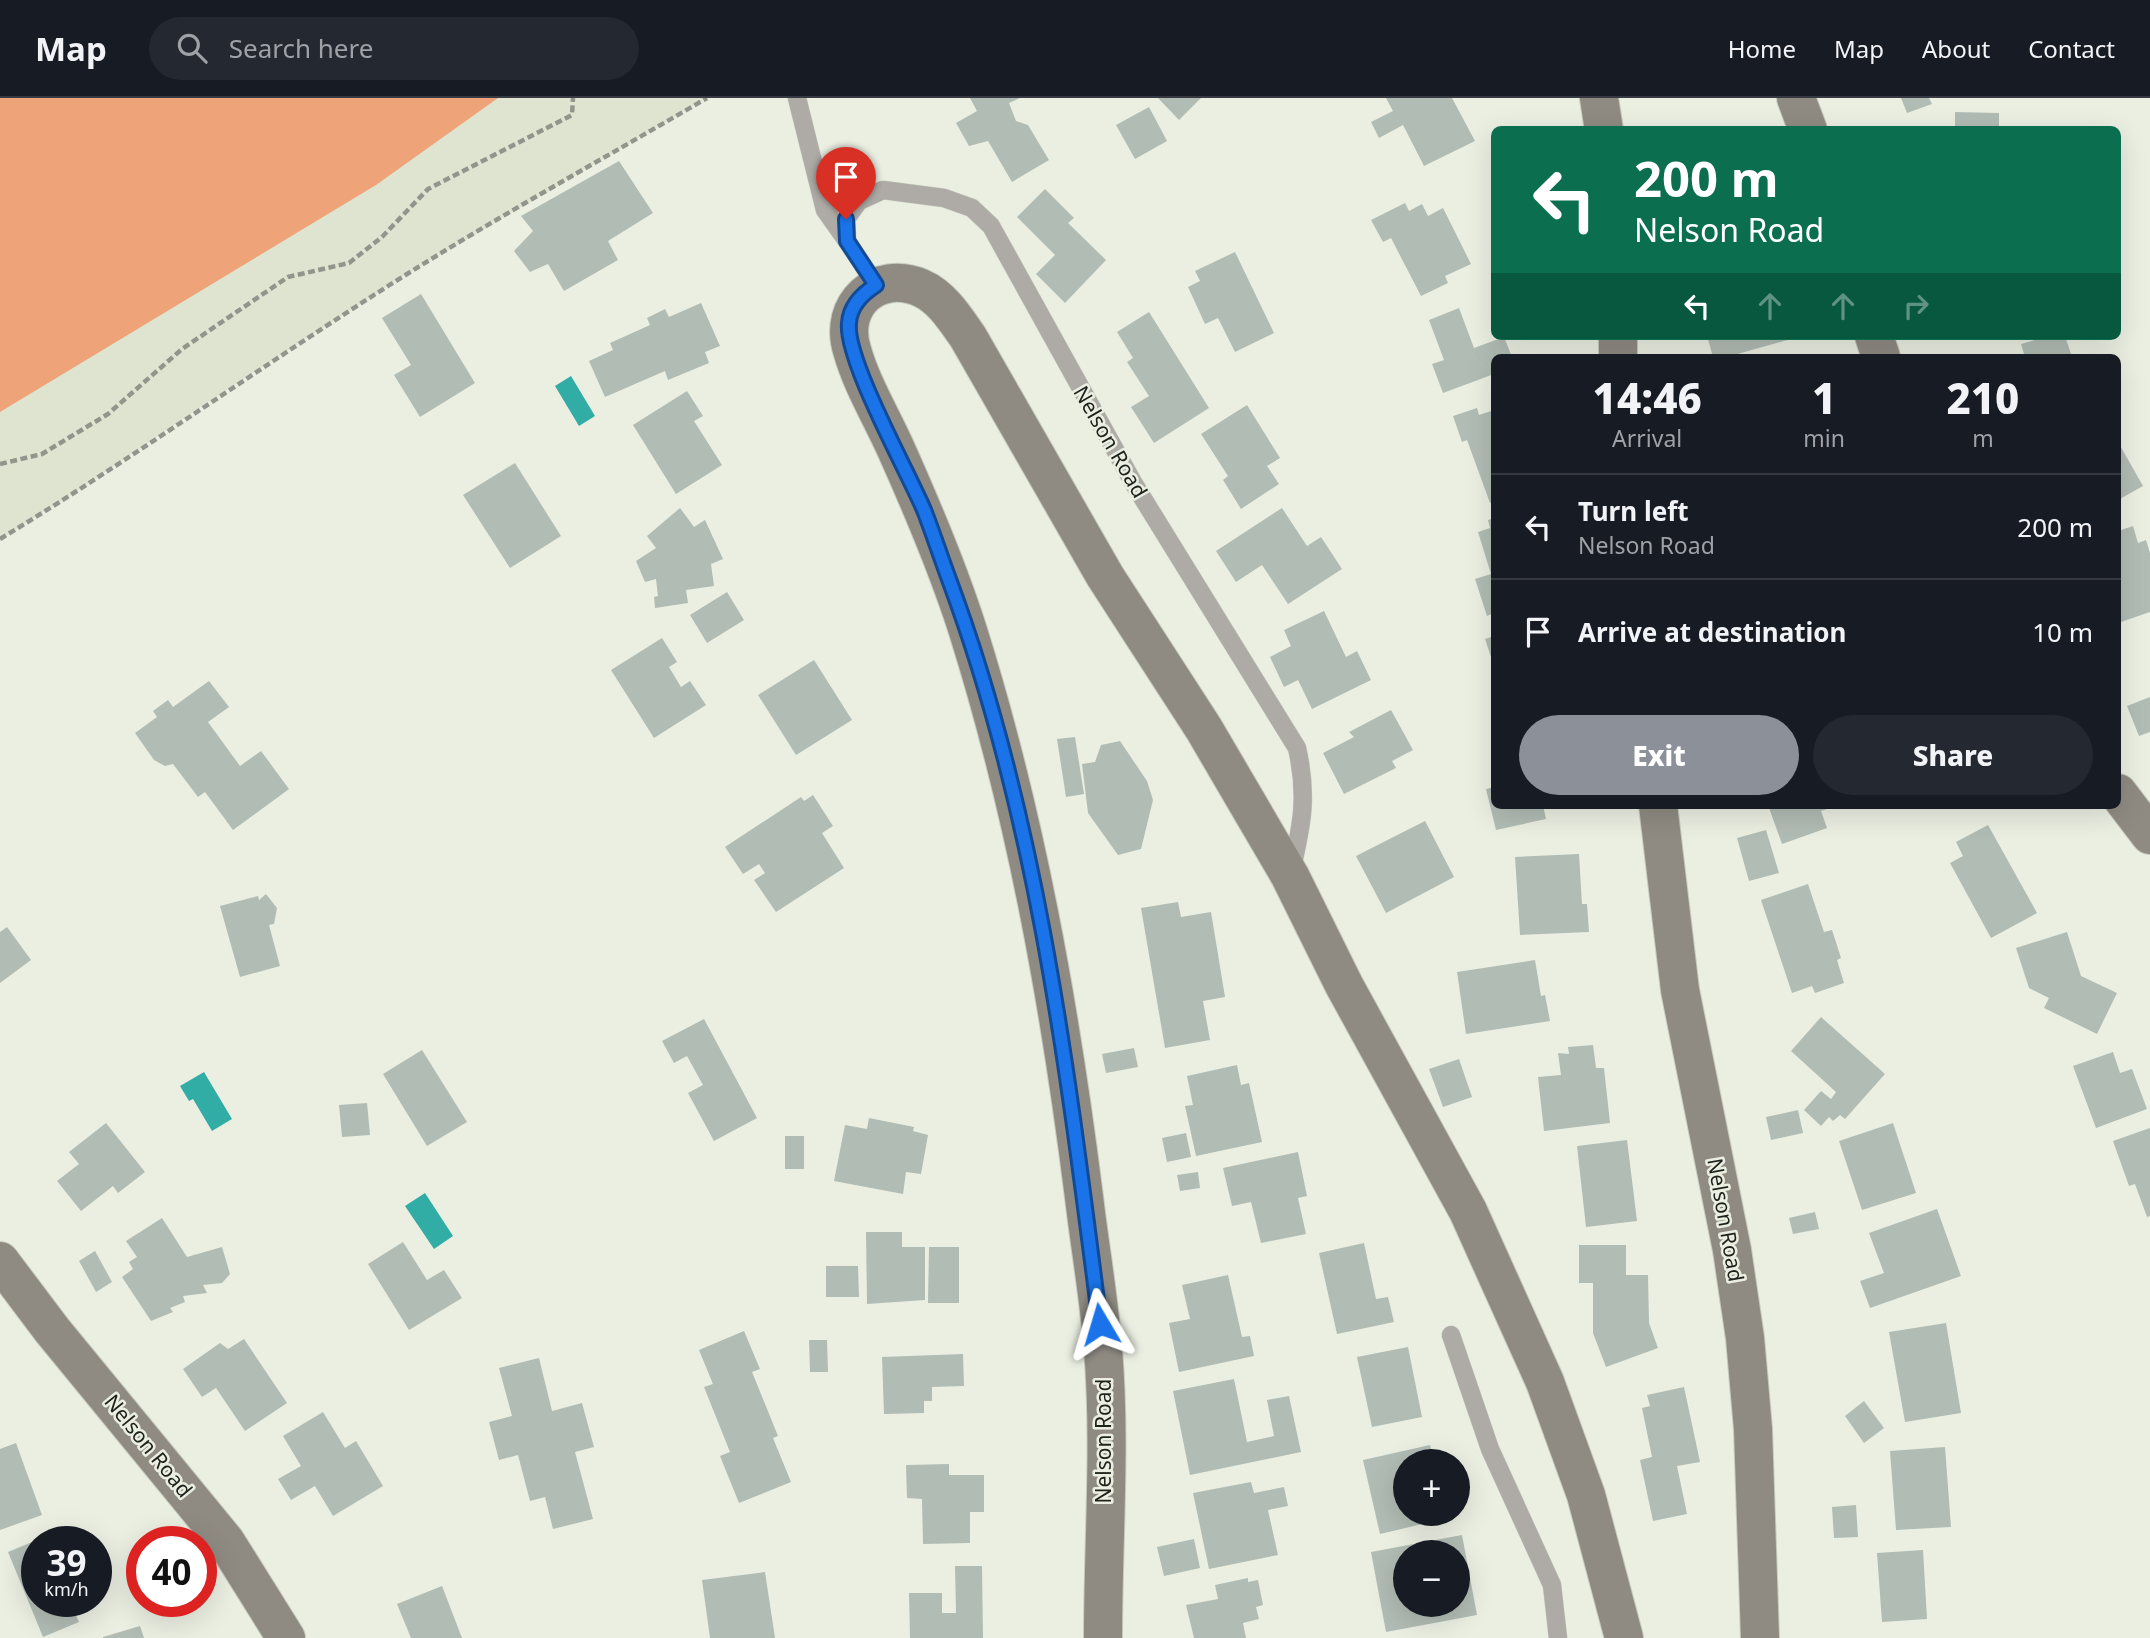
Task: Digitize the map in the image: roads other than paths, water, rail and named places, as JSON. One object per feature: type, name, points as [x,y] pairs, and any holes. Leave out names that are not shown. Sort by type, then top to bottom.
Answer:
[{"type":"street","points":[[1599,98],[1603,126]]},
{"type":"street","points":[[1796,98],[1806,126]]},
{"type":"street","points":[[876,285],[894,283],[922,288],[949,311],[968,337],[1105,576],[1204,730],[1290,876],[1344,985],[1468,1211],[1505,1287],[1545,1382],[1586,1495],[1617,1601],[1624,1638]]},
{"type":"street","name":"Nelson Road","points":[[876,285],[865,292],[852,310],[849,323],[852,352],[923,510],[967,629],[1009,774],[1035,885],[1071,1091],[1103,1350],[1103,1638]]},
{"type":"street","points":[[2121,797],[2150,835]]},
{"type":"street","name":"Nelson Road","points":[[1658,809],[1680,990],[1732,1250],[1745,1338],[1754,1429],[1760,1638]]},
{"type":"street","name":"Nelson Road","points":[[0,1261],[52,1331],[226,1542],[286,1638]]},
{"type":"lane","points":[[797,98],[825,211],[876,285]]},
{"type":"lane","name":"Nelson Road","points":[[847,241],[846,219],[852,210],[859,201],[883,190],[944,198],[972,208],[991,226],[1134,484],[1297,748],[1305,781],[1304,819],[1290,876]]},
{"type":"lane","points":[[1451,1335],[1490,1449],[1552,1585],[1558,1638]]},
{"type":"water","points":[[571,376],[595,416],[579,426],[555,386]]},
{"type":"water","points":[[204,1072],[232,1119],[212,1131],[193,1099],[189,1101],[180,1086]]},
{"type":"water","points":[[425,1193],[453,1236],[434,1249],[405,1206]]}]
